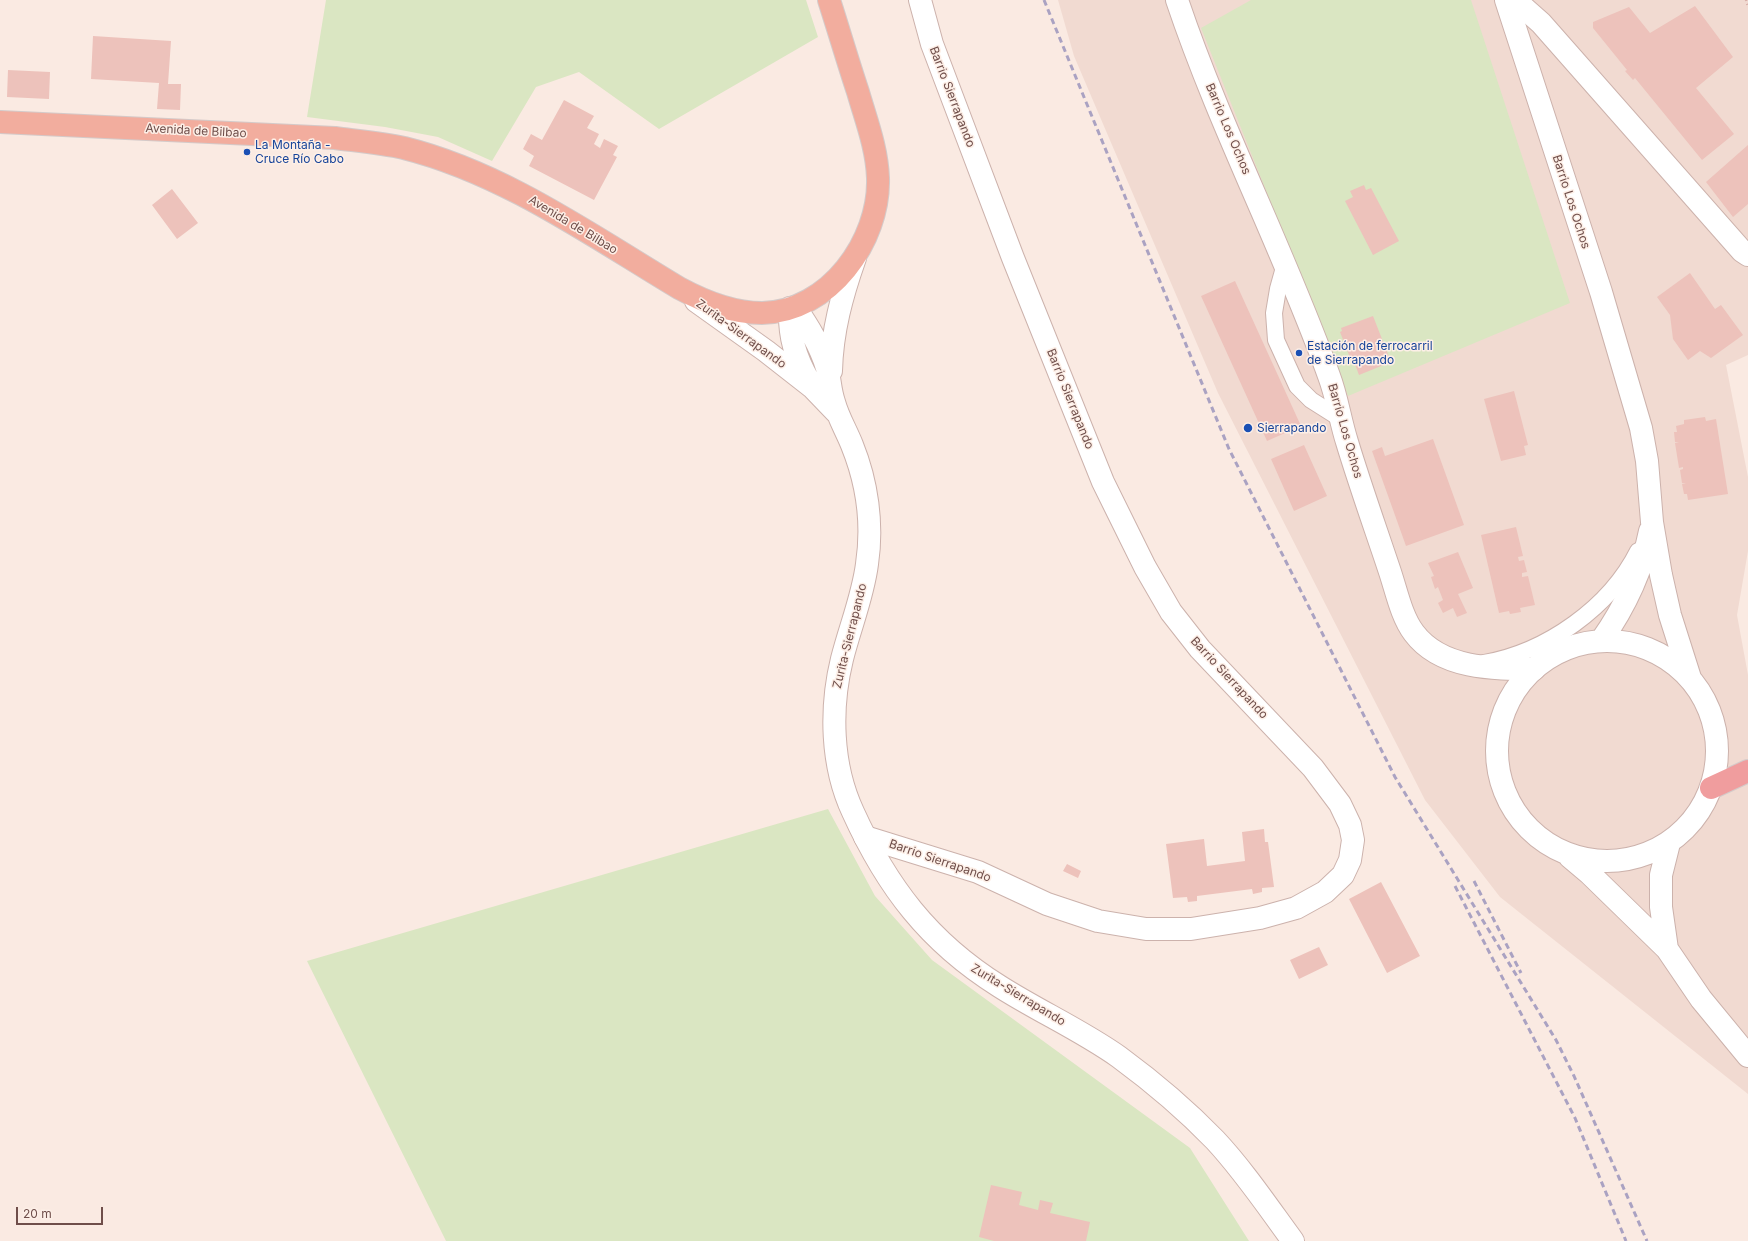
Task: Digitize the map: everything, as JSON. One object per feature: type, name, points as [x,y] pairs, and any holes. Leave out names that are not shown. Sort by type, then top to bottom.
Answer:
[{"type":"highway","name":"Avenida de Bilbao","points":[[0,122],[335,138],[375,142],[404,148],[468,169],[499,183],[568,221],[679,288],[720,307],[742,312],[776,312],[792,308],[824,291],[837,280],[858,250],[875,211],[878,179],[871,137],[829,0]]},
{"type":"highway","points":[[1711,788],[1748,771]]},
{"type":"street","name":"Barrio Sierrapando","points":[[865,837],[978,872],[1047,904],[1090,918],[1146,930],[1191,929],[1260,918],[1296,908],[1325,892],[1343,875],[1350,860],[1353,840],[1350,825],[1340,804],[1313,768],[1200,649],[1171,612],[1145,567],[1103,482],[1013,258],[932,44],[920,0]]},
{"type":"street","name":"Barrio Los Ochos","points":[[1176,0],[1190,39],[1285,264],[1328,375],[1375,528],[1405,615],[1413,632],[1424,644],[1436,652],[1470,665],[1504,669],[1534,669]]},
{"type":"street","name":"Barrio Los Ochos","points":[[1506,0],[1601,292],[1641,428],[1648,461],[1652,522]]},
{"type":"street","points":[[1515,0],[1541,23],[1748,256]]},
{"type":"street","name":"Zurita-Sierrapando","points":[[835,407],[831,362],[834,333],[843,291],[858,250]]},
{"type":"street","name":"Zurita-Sierrapando","points":[[679,288],[751,339],[812,387]]},
{"type":"street","name":"Zurita-Sierrapando","points":[[792,308],[815,337],[821,350],[827,369],[835,407],[861,470],[869,517],[868,564],[842,660],[834,707],[837,760],[842,782],[851,810],[865,837],[896,890],[926,928],[943,945],[1001,987],[1092,1040],[1118,1057],[1168,1097],[1220,1146],[1237,1165],[1293,1241]]},
{"type":"street","name":"Zurita-Sierrapando","points":[[792,308],[789,326],[794,353],[812,387]]},
{"type":"street","points":[[812,387],[835,407]]},
{"type":"street","points":[[1602,641],[1615,622],[1639,573],[1647,548],[1652,522]]},
{"type":"street","points":[[1652,522],[1667,602],[1690,678]]},
{"type":"street","points":[[1567,855],[1593,861],[1620,861],[1645,855],[1669,843],[1687,828],[1701,809],[1711,788],[1717,765],[1717,742],[1713,718],[1703,697],[1690,678],[1672,661],[1650,649],[1626,642],[1602,641],[1577,645],[1554,654],[1534,669],[1517,688],[1505,709],[1498,733],[1497,758],[1500,776],[1511,806],[1525,826],[1544,842],[1567,855],[1589,873],[1667,949],[1701,999],[1748,1056]]},
{"type":"street","points":[[1667,949],[1661,907],[1661,875],[1669,843]]},
{"type":"lane","points":[[1285,264],[1278,289],[1274,313],[1276,340],[1297,386],[1311,400],[1341,419]]},
{"type":"lane","points":[[1470,665],[1495,661],[1536,646],[1560,633],[1585,616],[1614,589],[1631,565],[1652,522]]},
{"type":"path","points":[[1746,0],[1748,6]]},
{"type":"shaded area","points":[[1058,0],[1748,0],[1748,355],[1726,365],[1748,477],[1748,551],[1737,615],[1748,675],[1748,1094],[1500,897],[1425,800],[1218,393],[1074,56]]},
{"type":"green space","points":[[326,0],[806,0],[818,37],[659,129],[579,72],[536,87],[492,161],[438,137],[385,127],[307,117]]},
{"type":"green space","points":[[1251,0],[1471,0],[1570,303],[1348,396],[1201,28]]},
{"type":"green space","points":[[828,809],[875,896],[932,960],[1190,1148],[1249,1241],[446,1241],[307,961]]},
{"type":"building","points":[[1695,6],[1733,57],[1696,88],[1734,134],[1702,160],[1635,78],[1633,80],[1625,71],[1627,70],[1593,28],[1593,22],[1629,7],[1650,33]]},
{"type":"building","points":[[93,36],[171,41],[168,84],[181,84],[180,110],[157,109],[159,83],[91,79]]},
{"type":"building","points":[[8,70],[50,72],[49,99],[7,97]]},
{"type":"building","points":[[564,100],[594,116],[587,128],[599,134],[594,144],[600,148],[604,139],[618,146],[613,155],[617,157],[594,200],[529,166],[534,156],[523,149],[531,134],[542,140]]},
{"type":"building","points":[[1748,145],[1748,204],[1733,217],[1706,182]]},
{"type":"building","points":[[1364,185],[1366,190],[1371,188],[1399,241],[1373,255],[1345,201],[1353,197],[1350,191]]},
{"type":"building","points":[[172,189],[198,223],[177,239],[152,205]]},
{"type":"building","points":[[1690,273],[1715,309],[1721,305],[1743,335],[1711,358],[1700,351],[1688,360],[1673,339],[1670,315],[1657,297]]},
{"type":"building","points":[[1235,281],[1301,426],[1267,441],[1201,296]]},
{"type":"building","points":[[1373,316],[1391,362],[1359,375],[1353,359],[1351,360],[1340,332],[1342,331],[1341,328]]},
{"type":"building","points":[[1514,391],[1528,445],[1524,446],[1526,455],[1501,461],[1484,399]]},
{"type":"building","points":[[1705,417],[1706,421],[1716,419],[1728,494],[1688,500],[1687,494],[1684,494],[1682,484],[1686,483],[1682,483],[1680,470],[1683,469],[1683,467],[1679,468],[1675,443],[1679,442],[1675,442],[1674,432],[1677,432],[1676,426],[1684,424],[1684,420]]},
{"type":"building","points":[[1433,439],[1464,525],[1406,546],[1372,451],[1382,447],[1385,456]]},
{"type":"building","points":[[1304,445],[1327,496],[1294,511],[1271,459]]},
{"type":"building","points":[[1516,527],[1523,556],[1518,557],[1519,561],[1524,560],[1527,572],[1522,573],[1522,577],[1528,576],[1535,605],[1520,608],[1521,612],[1510,614],[1509,611],[1499,613],[1481,535]]},
{"type":"building","points":[[1458,552],[1473,588],[1458,594],[1467,613],[1457,617],[1453,608],[1443,613],[1438,603],[1443,600],[1438,587],[1435,589],[1431,577],[1434,576],[1428,563]]},
{"type":"building","points":[[1264,829],[1265,842],[1268,842],[1274,887],[1262,888],[1262,892],[1253,894],[1252,889],[1197,896],[1197,901],[1188,902],[1187,897],[1173,898],[1166,844],[1204,839],[1207,866],[1245,861],[1242,832]]},
{"type":"building","points":[[1067,864],[1081,871],[1078,878],[1063,871]]},
{"type":"building","points":[[1381,882],[1420,956],[1387,973],[1349,899]]},
{"type":"building","points":[[1319,947],[1328,965],[1299,979],[1290,960]]},
{"type":"building","points":[[991,1185],[1022,1192],[1019,1205],[1038,1210],[1040,1200],[1053,1203],[1050,1213],[1090,1222],[1086,1241],[994,1241],[979,1237]]},
{"type":"railway","points":[[1044,0],[1229,449],[1395,777],[1556,1040],[1574,1076],[1647,1241]]},
{"type":"railway","points":[[1474,881],[1521,973]]},
{"type":"railway","points":[[1455,886],[1575,1118],[1626,1241]]},
{"type":"place","name":"La Montaña - Cruce Río Cabo","points":[[247,152]]},
{"type":"place","name":"Estación de ferrocarril de Sierrapando","points":[[1299,353]]},
{"type":"place","name":"Sierrapando","points":[[1248,428]]}]
